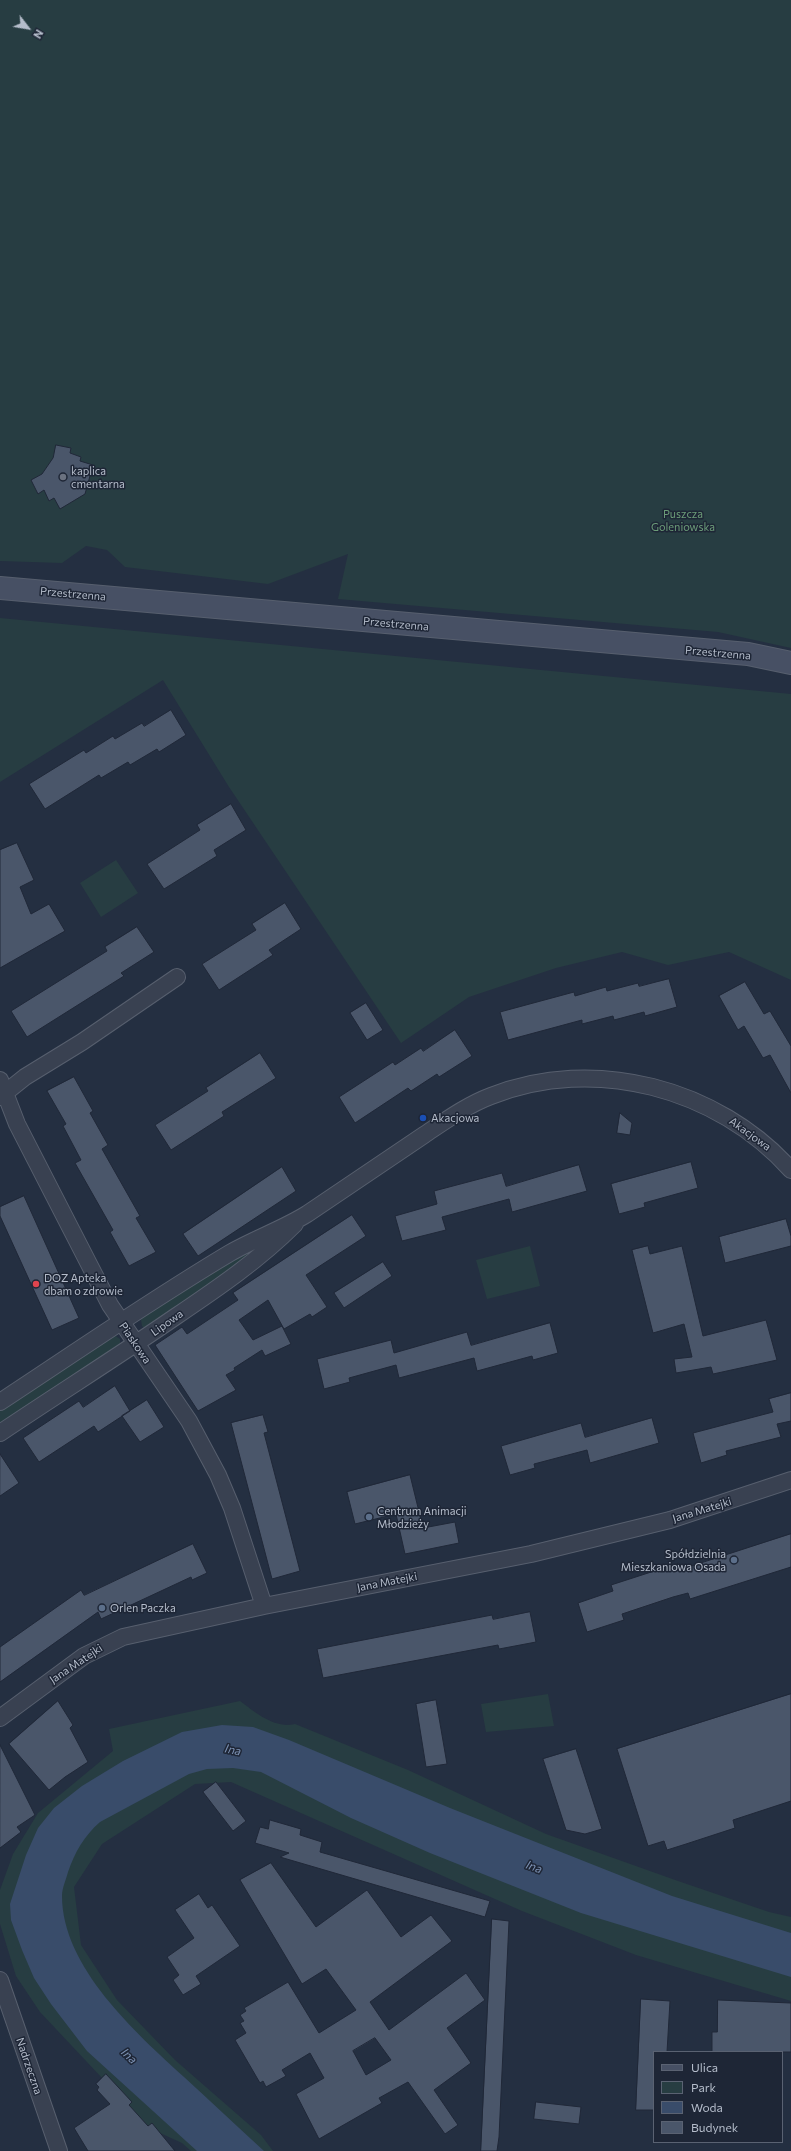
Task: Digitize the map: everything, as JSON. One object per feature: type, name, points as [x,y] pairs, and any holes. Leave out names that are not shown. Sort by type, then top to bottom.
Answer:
[{"type":"street","name":"Przestrzenna","points":[[0,588],[748,654],[791,663]]},
{"type":"street","points":[[2,1090],[82,1042],[177,977]]},
{"type":"street","name":"Akacjowa","points":[[332,1196],[455,1115],[489,1096],[531,1084],[576,1079],[614,1081],[661,1088],[694,1100],[724,1115],[754,1134],[774,1151],[791,1170]]},
{"type":"street","name":"Piaskowa","points":[[2,1090],[17,1124],[121,1323],[189,1421],[218,1475],[232,1508],[264,1606]]},
{"type":"street","name":"Lipowa","points":[[0,1402],[230,1253],[304,1215],[332,1196]]},
{"type":"street","name":"Lipowa","points":[[0,1433],[136,1345],[242,1271],[273,1246],[304,1215]]},
{"type":"street","name":"Jana Matejki","points":[[0,1718],[84,1656],[116,1639],[264,1606],[531,1554],[670,1520],[791,1480]]},
{"type":"street","name":"Nadrzeczna","points":[[0,1980],[59,2151]]},
{"type":"green space","name":"Puszcza Goleniowska","points":[[0,0],[791,0],[791,648],[718,632],[338,599],[348,554],[268,584],[125,567],[107,550],[86,546],[62,563],[0,561]]},
{"type":"green space","points":[[0,618],[791,694],[791,980],[729,952],[668,965],[622,952],[556,968],[469,997],[401,1043],[229,787],[163,680],[0,782]]},
{"type":"green space","points":[[116,860],[138,893],[101,917],[80,883]]},
{"type":"green space","points":[[256,1242],[265,1247],[144,1328],[142,1326],[141,1320],[144,1315]]},
{"type":"green space","points":[[530,1246],[540,1286],[487,1299],[476,1260]]},
{"type":"green space","points":[[114,1335],[120,1339],[120,1344],[0,1427],[0,1409]]},
{"type":"green space","points":[[548,1694],[554,1726],[486,1732],[481,1704]]},
{"type":"green space","points":[[240,1701],[266,1719],[280,1724],[295,1724],[408,1770],[546,1834],[769,1912],[791,1917],[791,2001],[636,1955],[522,1911],[231,1782],[195,1784],[102,1844],[74,1887],[81,1945],[117,2000],[175,2060],[261,2135],[273,2151],[191,2151],[182,2143],[149,2128],[40,2012],[16,1976],[0,1924],[0,1890],[13,1854],[38,1813],[113,1751],[109,1729]]},
{"type":"water","name":"Ina","points":[[222,1725],[253,1727],[289,1740],[450,1808],[672,1896],[791,1933],[791,1977],[581,1913],[430,1853],[351,1818],[261,1772],[233,1768],[207,1769],[189,1774],[100,1822],[94,1827],[74,1858],[64,1884],[62,1896],[65,1922],[74,1948],[88,1973],[105,1997],[124,2019],[165,2060],[264,2151],[197,2151],[87,2051],[51,2004],[34,1978],[22,1950],[11,1920],[10,1904],[26,1855],[38,1828],[54,1808],[82,1786],[123,1761],[182,1732]]},
{"type":"building","name":"kaplica cmentarna","points":[[56,445],[71,448],[70,453],[81,457],[80,461],[93,465],[85,494],[60,509],[54,498],[49,501],[44,490],[38,494],[31,480],[42,474],[53,458]]},
{"type":"building","points":[[171,710],[186,735],[159,752],[157,749],[130,765],[128,762],[101,778],[99,775],[45,809],[29,784],[84,750],[86,753],[113,736],[115,739],[142,723],[144,726]]},
{"type":"building","points":[[231,804],[246,830],[214,850],[217,856],[164,889],[147,864],[200,830],[197,825]]},
{"type":"building","points":[[17,843],[34,880],[20,887],[31,914],[49,904],[65,931],[0,968],[0,850]]},
{"type":"building","points":[[285,903],[301,929],[269,950],[273,955],[219,990],[202,964],[256,930],[252,924]]},
{"type":"building","points":[[137,927],[154,952],[121,973],[124,976],[27,1037],[11,1011],[107,951],[105,947]]},
{"type":"building","points":[[669,979],[677,1007],[645,1016],[644,1012],[614,1020],[613,1016],[582,1024],[582,1020],[508,1040],[500,1012],[574,992],[575,996],[606,987],[607,991],[638,983],[639,986]]},
{"type":"building","points":[[745,982],[764,1014],[770,1011],[791,1046],[791,1093],[770,1055],[763,1058],[744,1026],[738,1030],[719,996]]},
{"type":"building","points":[[366,1003],[383,1030],[367,1040],[350,1013]]},
{"type":"building","points":[[455,1030],[472,1056],[439,1077],[437,1074],[411,1091],[408,1088],[355,1123],[339,1097],[393,1062],[395,1065],[421,1048],[423,1051]]},
{"type":"building","points":[[260,1053],[276,1078],[222,1112],[224,1116],[171,1150],[155,1125],[208,1091],[206,1088]]},
{"type":"building","points":[[74,1077],[93,1111],[90,1113],[108,1145],[102,1149],[140,1216],[136,1218],[156,1252],[129,1266],[110,1232],[113,1230],[75,1163],[81,1160],[63,1126],[66,1124],[47,1091]]},
{"type":"building","points":[[620,1113],[632,1123],[630,1135],[617,1133]]},
{"type":"building","points":[[691,1162],[698,1188],[644,1203],[645,1207],[619,1214],[611,1184]]},
{"type":"building","points":[[579,1165],[587,1191],[512,1212],[509,1199],[442,1217],[446,1230],[402,1241],[395,1216],[437,1204],[434,1191],[502,1173],[506,1186]]},
{"type":"building","points":[[282,1167],[296,1191],[198,1256],[183,1234]]},
{"type":"building","points":[[24,1196],[79,1318],[52,1330],[0,1216],[0,1207]]},
{"type":"building","points":[[352,1215],[366,1236],[306,1275],[327,1307],[312,1317],[310,1314],[284,1329],[268,1300],[239,1320],[253,1340],[282,1326],[291,1344],[265,1356],[262,1350],[234,1368],[235,1370],[226,1375],[236,1390],[198,1411],[155,1345],[182,1327],[187,1334],[238,1300],[233,1293]]},
{"type":"building","points":[[786,1219],[791,1236],[791,1246],[725,1263],[719,1237]]},
{"type":"building","points":[[648,1246],[650,1254],[682,1246],[703,1336],[766,1320],[777,1360],[713,1374],[711,1367],[676,1373],[674,1359],[692,1357],[684,1324],[653,1333],[632,1250]]},
{"type":"building","points":[[383,1262],[392,1276],[344,1308],[334,1293]]},
{"type":"building","points":[[550,1323],[558,1353],[533,1360],[532,1356],[477,1371],[474,1358],[399,1378],[396,1365],[349,1378],[350,1382],[324,1389],[317,1359],[391,1340],[394,1353],[467,1332],[471,1345]]},
{"type":"building","points":[[115,1386],[130,1411],[98,1432],[94,1426],[39,1462],[23,1438],[79,1401],[83,1407]]},
{"type":"building","points":[[791,1393],[791,1421],[777,1424],[781,1437],[726,1451],[727,1455],[701,1463],[693,1433],[773,1412],[769,1399]]},
{"type":"building","points":[[147,1400],[164,1427],[140,1442],[122,1416]]},
{"type":"building","points":[[263,1415],[268,1432],[264,1433],[300,1571],[272,1579],[231,1423]]},
{"type":"building","points":[[652,1418],[659,1443],[590,1463],[587,1450],[534,1464],[535,1468],[510,1475],[501,1446],[581,1423],[585,1437]]},
{"type":"building","points":[[0,1454],[19,1483],[0,1496]]},
{"type":"building","points":[[410,1475],[423,1528],[455,1522],[459,1543],[405,1554],[396,1514],[355,1524],[347,1492]]},
{"type":"building","points":[[791,1534],[791,1567],[690,1599],[688,1593],[673,1597],[622,1614],[624,1620],[587,1632],[578,1603],[613,1591],[611,1585],[679,1563],[681,1569]]},
{"type":"building","points":[[193,1544],[207,1573],[192,1580],[191,1577],[101,1619],[98,1612],[0,1682],[0,1647],[81,1590],[84,1595]]},
{"type":"building","points":[[530,1612],[536,1642],[499,1649],[498,1645],[323,1678],[317,1649],[492,1615],[493,1619]]},
{"type":"building","points":[[791,1694],[791,1801],[733,1820],[735,1828],[667,1850],[664,1841],[648,1846],[617,1749]]},
{"type":"building","points":[[436,1700],[447,1764],[426,1767],[416,1704]]},
{"type":"building","points":[[58,1701],[73,1725],[70,1728],[88,1762],[65,1777],[49,1790],[9,1744]]},
{"type":"building","points":[[0,1745],[35,1815],[17,1827],[21,1832],[0,1848]]},
{"type":"building","points":[[576,1749],[602,1829],[585,1834],[566,1830],[543,1759]]},
{"type":"building","points":[[216,1782],[246,1821],[233,1831],[203,1792]]},
{"type":"building","points":[[270,1820],[301,1829],[300,1835],[322,1842],[320,1852],[490,1901],[485,1917],[280,1857],[289,1853],[255,1843],[260,1827],[268,1829]]},
{"type":"building","points":[[271,1863],[316,1927],[367,1890],[401,1937],[431,1915],[452,1941],[370,2002],[389,2030],[466,1973],[485,2000],[447,2028],[471,2063],[434,2090],[458,2125],[445,2134],[408,2082],[379,2098],[382,2103],[319,2139],[296,2094],[324,2078],[310,2053],[282,2070],[286,2076],[266,2087],[263,2081],[260,2083],[235,2040],[246,2033],[240,2023],[244,2021],[240,2015],[246,2011],[244,2008],[288,1982],[319,2033],[356,2010],[326,1969],[302,1984],[240,1880]],"holes":[[[375,2038],[391,2060],[366,2075],[353,2051]]]},
{"type":"building","points":[[199,1894],[208,1908],[212,1905],[240,1946],[196,1976],[201,1984],[183,1995],[173,1980],[179,1975],[167,1957],[194,1938],[175,1910]]},
{"type":"building","points":[[492,1919],[509,1921],[499,2137],[497,2151],[481,2151]]},
{"type":"building","points":[[641,1999],[670,2001],[667,2051],[653,2051],[653,2110],[636,2110]]},
{"type":"building","points":[[718,2000],[791,2003],[791,2052],[712,2051],[712,2032],[717,2032]]},
{"type":"building","points":[[106,2074],[132,2102],[129,2105],[148,2126],[152,2123],[175,2151],[88,2151],[74,2128],[110,2104],[97,2090],[99,2087],[96,2084]]},
{"type":"building","points":[[536,2102],[581,2107],[579,2124],[534,2119]]},
{"type":"place","name":"kaplica cmentarna","points":[[63,477]]},
{"type":"place","name":"Akacjowa","points":[[423,1118]]},
{"type":"place","name":"DOZ Apteka dbam o zdrowie","points":[[36,1284]]},
{"type":"place","name":"Centrum Animacji Młodzieży","points":[[369,1517]]},
{"type":"place","name":"Spółdzielnia Mieszkaniowa Osada","points":[[734,1560]]},
{"type":"place","name":"Orlen Paczka","points":[[102,1608]]}]
